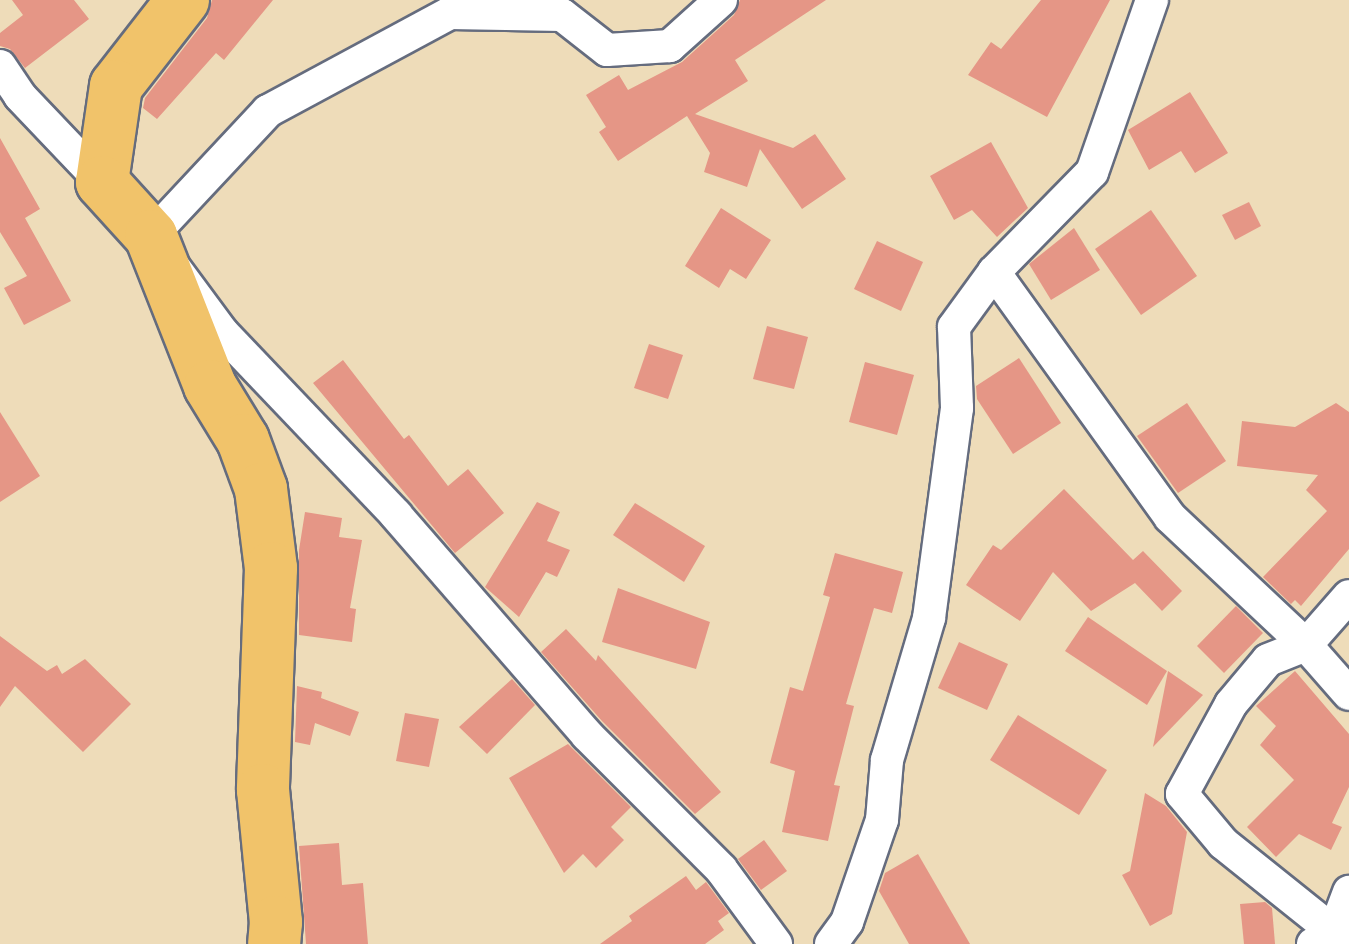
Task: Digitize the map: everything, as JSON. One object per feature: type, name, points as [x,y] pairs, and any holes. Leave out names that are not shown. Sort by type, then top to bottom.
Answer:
[{"type":"highway","points":[[183,0],[116,86],[102,182],[151,236],[210,386],[243,440],[260,489],[271,568],[263,790],[276,922],[274,944]]},
{"type":"street","points":[[721,0],[670,46],[607,50],[574,7],[450,13],[268,111],[151,236],[222,332],[396,515],[588,735],[722,869],[776,944]]},
{"type":"street","points":[[831,944],[847,922],[882,820],[886,760],[929,618],[957,408],[954,327],[994,272],[1092,172],[1152,0]]},
{"type":"street","points":[[0,66],[20,96],[102,182]]},
{"type":"street","points":[[994,272],[1170,517],[1306,645],[1349,694]]},
{"type":"street","points":[[1349,596],[1306,645],[1268,660],[1231,704],[1182,794],[1223,843],[1329,940],[1349,892]]},
{"type":"building","points":[[12,0],[74,0],[89,19],[25,68],[10,49],[0,46],[0,33],[23,15]]},
{"type":"building","points":[[212,0],[273,0],[224,60],[216,53],[157,119],[143,108],[145,98],[207,18]]},
{"type":"building","points":[[740,0],[826,0],[735,60],[748,81],[695,114],[793,148],[815,134],[846,179],[802,209],[760,149],[747,187],[704,172],[710,153],[687,116],[618,161],[599,132],[606,127],[586,95],[619,75],[628,90],[682,62],[734,15]]},
{"type":"building","points":[[1041,0],[1110,0],[1047,117],[968,75],[991,42],[1001,49]]},
{"type":"building","points":[[1190,92],[1228,153],[1195,173],[1181,151],[1149,170],[1128,130]]},
{"type":"building","points":[[0,138],[40,209],[25,218],[71,301],[24,325],[4,288],[27,276],[0,232]]},
{"type":"building","points":[[991,142],[1028,208],[997,237],[972,210],[954,220],[930,176]]},
{"type":"building","points":[[1249,202],[1261,226],[1235,240],[1222,215]]},
{"type":"building","points":[[721,208],[771,240],[746,279],[730,269],[719,288],[685,266]]},
{"type":"building","points":[[1151,210],[1197,276],[1141,315],[1095,249]]},
{"type":"building","points":[[1074,228],[1100,270],[1051,300],[1029,264]]},
{"type":"building","points":[[877,241],[923,262],[901,311],[854,289]]},
{"type":"building","points":[[767,326],[808,337],[794,389],[753,379]]},
{"type":"building","points":[[649,344],[683,355],[668,399],[634,388]]},
{"type":"building","points":[[1019,358],[1061,423],[1013,454],[977,399],[976,386]]},
{"type":"building","points":[[343,360],[404,439],[409,435],[448,486],[468,469],[504,513],[455,553],[313,383]]},
{"type":"building","points":[[865,362],[914,375],[897,435],[849,422]]},
{"type":"building","points":[[1187,403],[1226,461],[1178,493],[1137,436]]},
{"type":"building","points":[[1336,403],[1349,412],[1349,549],[1301,606],[1295,600],[1291,604],[1263,577],[1327,511],[1306,490],[1318,475],[1237,466],[1242,421],[1295,427]]},
{"type":"building","points":[[0,412],[40,476],[0,502]]},
{"type":"building","points":[[1064,489],[1133,560],[1143,551],[1182,591],[1162,611],[1135,583],[1091,611],[1053,572],[1020,621],[966,585],[993,545],[1001,550]]},
{"type":"building","points":[[537,502],[560,512],[547,541],[570,550],[557,577],[546,572],[519,617],[485,587]]},
{"type":"building","points":[[635,503],[705,546],[684,582],[613,535]]},
{"type":"building","points":[[305,512],[342,518],[339,537],[362,540],[350,608],[356,609],[352,642],[299,635],[299,550]]},
{"type":"building","points":[[835,553],[903,572],[892,613],[874,608],[846,704],[854,706],[834,785],[840,786],[828,841],[782,832],[795,771],[770,763],[790,687],[803,691],[830,597],[823,595]]},
{"type":"building","points":[[618,588],[710,622],[696,669],[602,642]]},
{"type":"building","points":[[1236,606],[1263,633],[1224,673],[1197,646]]},
{"type":"building","points":[[1088,617],[1167,671],[1147,705],[1065,651]]},
{"type":"building","points":[[566,629],[596,661],[598,655],[721,792],[695,814],[602,721],[541,652]]},
{"type":"building","points":[[0,636],[47,671],[57,665],[62,674],[85,659],[131,704],[83,752],[15,686],[0,707]]},
{"type":"building","points":[[959,642],[1008,664],[987,710],[938,688]]},
{"type":"building","points":[[1168,671],[1203,695],[1153,747]]},
{"type":"building","points":[[1295,671],[1349,734],[1349,787],[1332,823],[1342,827],[1331,850],[1299,834],[1276,857],[1247,827],[1294,780],[1260,745],[1276,726],[1256,706]]},
{"type":"building","points":[[512,679],[535,705],[487,754],[459,727]]},
{"type":"building","points":[[297,686],[322,692],[321,698],[359,712],[350,736],[315,723],[310,745],[295,742]]},
{"type":"building","points":[[405,713],[439,719],[429,767],[396,761]]},
{"type":"building","points":[[1018,715],[1107,770],[1079,815],[990,760]]},
{"type":"building","points":[[568,744],[631,807],[611,827],[624,840],[596,868],[583,854],[564,873],[509,778]]},
{"type":"building","points":[[1145,793],[1166,806],[1187,832],[1172,914],[1150,926],[1122,875],[1130,871]]},
{"type":"building","points":[[764,840],[787,871],[761,890],[738,859]]},
{"type":"building","points":[[339,843],[342,885],[363,883],[368,944],[306,944],[299,846]]},
{"type":"building","points":[[918,854],[970,944],[909,944],[879,891],[885,873]]},
{"type":"building","points":[[686,876],[696,890],[706,882],[729,913],[718,921],[724,930],[705,944],[600,944],[632,921],[629,916]]},
{"type":"building","points":[[1265,902],[1272,908],[1275,944],[1244,944],[1240,904]]}]
